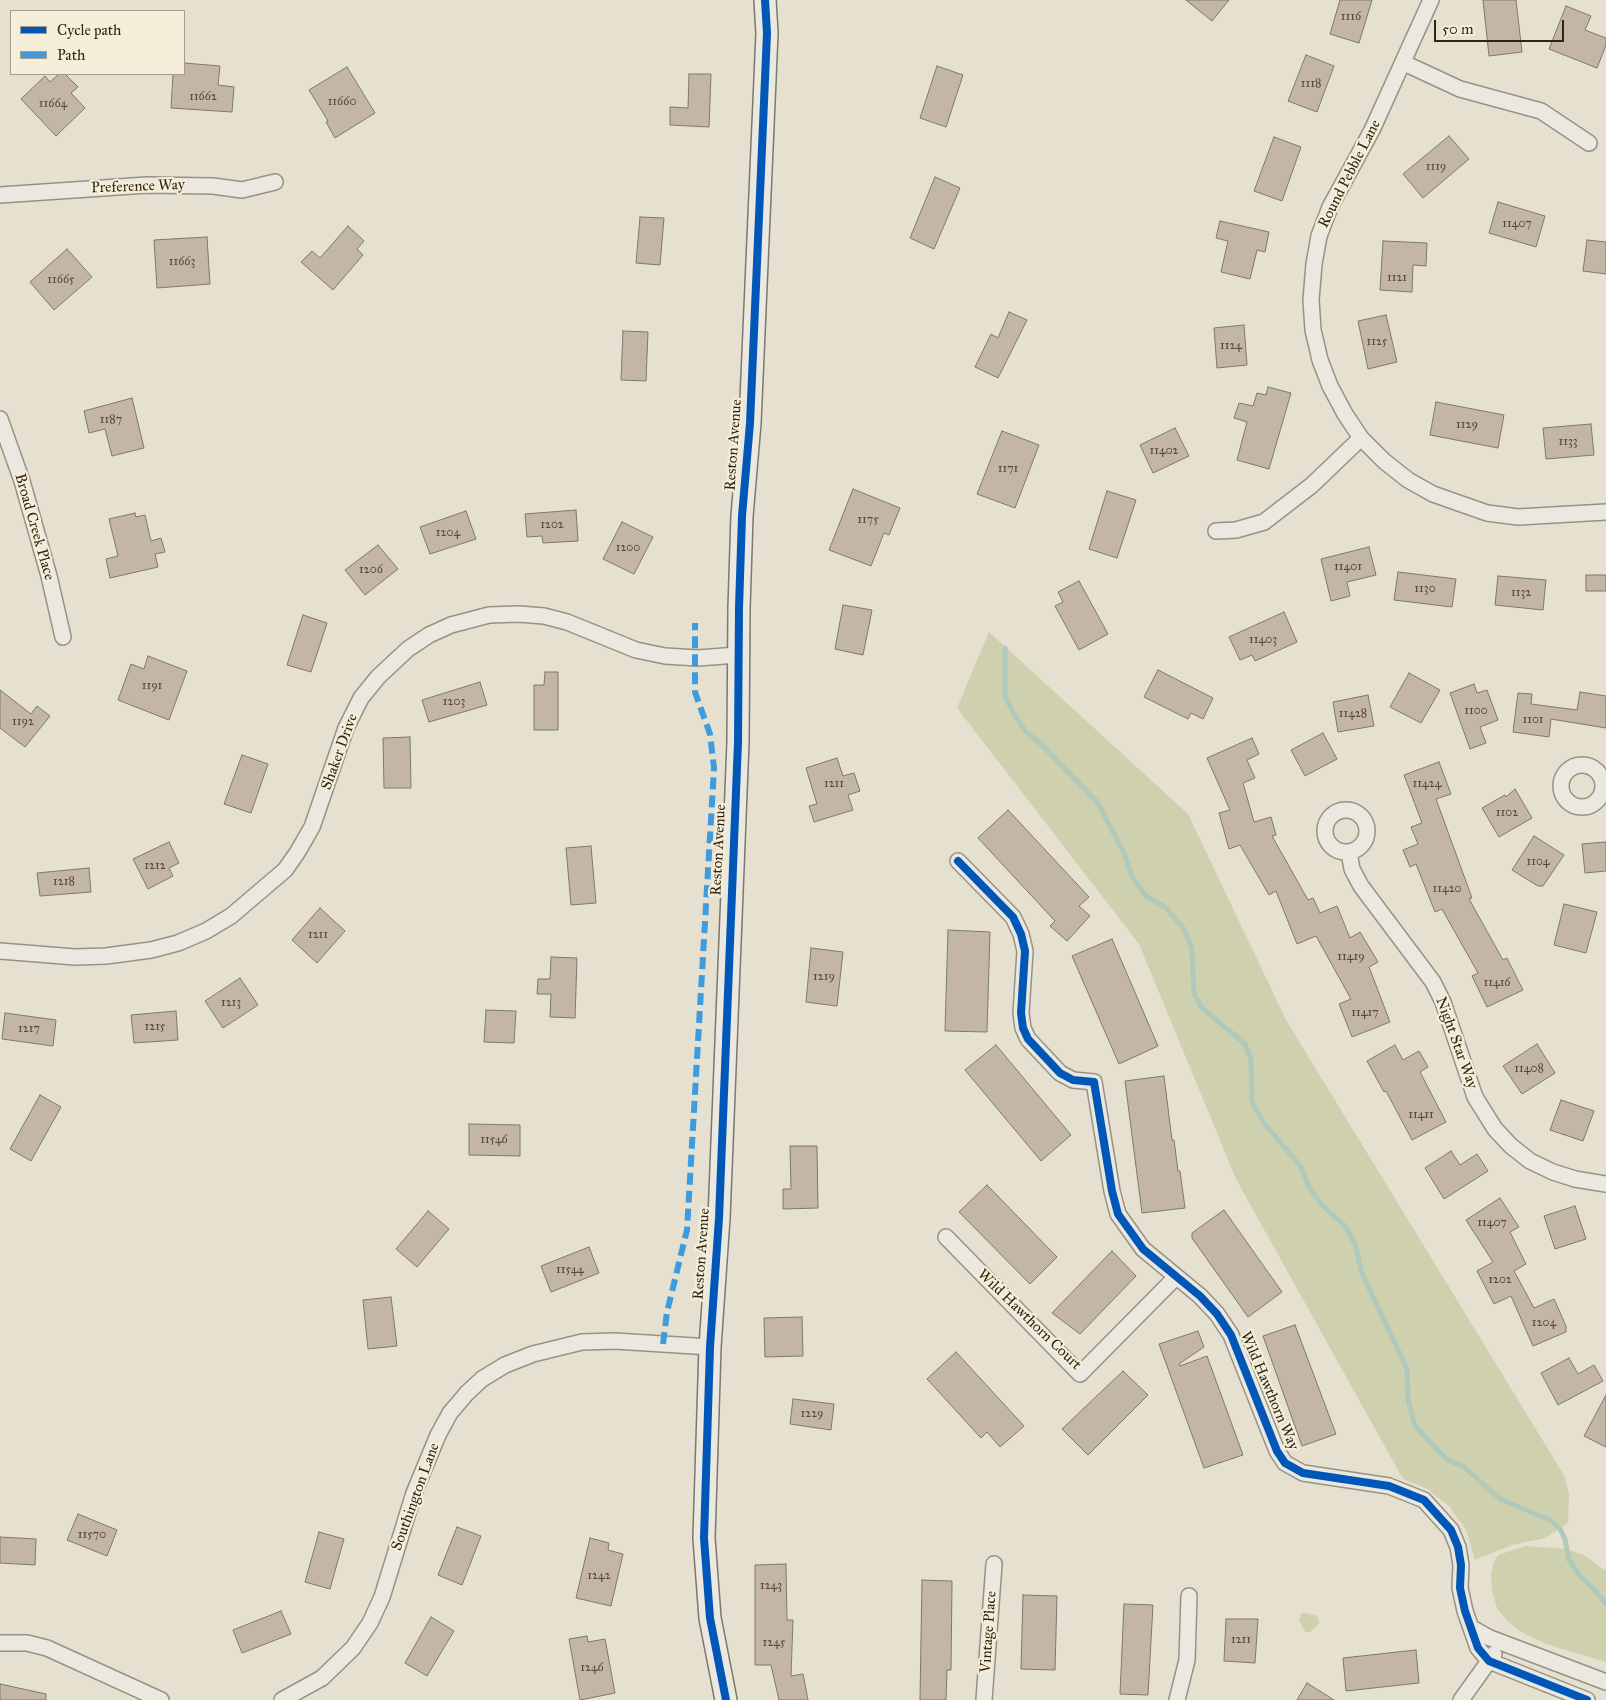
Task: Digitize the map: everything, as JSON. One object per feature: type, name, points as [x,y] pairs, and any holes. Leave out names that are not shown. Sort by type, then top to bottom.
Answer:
[{"type":"street","name":"Reston Avenue","points":[[726,1700],[710,1618],[705,1566],[710,1347],[719,1218],[738,742],[738,655],[742,516],[750,423],[767,33],[765,0]]},
{"type":"street","name":"Round Pebble Lane","points":[[1431,0],[1372,130],[1330,208],[1319,236],[1311,300],[1313,330],[1320,360],[1337,400],[1361,438],[1384,461],[1408,480],[1433,494],[1460,506],[1487,513],[1518,517],[1606,512]]},
{"type":"street","points":[[1404,62],[1460,89],[1541,111],[1589,143]]},
{"type":"street","name":"Preference Way","points":[[0,195],[147,185],[213,186],[242,190],[275,182]]},
{"type":"street","name":"Broad Creek Place","points":[[0,419],[22,482],[49,576],[62,637]]},
{"type":"street","points":[[1216,531],[1236,530],[1264,522],[1312,485],[1361,438]]},
{"type":"street","name":"Shaker Drive","points":[[0,951],[75,957],[106,956],[151,950],[178,943],[206,931],[231,916],[285,870],[297,853],[312,826],[346,728],[361,698],[378,676],[408,649],[429,635],[451,625],[489,616],[519,614],[544,616],[567,622],[636,650],[664,656],[698,658],[738,655]]},
{"type":"street","name":"Night Star Way","points":[[1349,852],[1352,869],[1361,886],[1433,982],[1443,1002],[1475,1097],[1495,1129],[1511,1146],[1530,1161],[1553,1172],[1575,1179],[1606,1184]]},
{"type":"street","name":"Wild Hawthorn Way","points":[[958,861],[1014,917],[1021,934],[1025,951],[1021,1013],[1023,1028],[1028,1039],[1060,1073],[1073,1080],[1094,1082],[1112,1191],[1118,1214],[1143,1249],[1200,1296],[1217,1314],[1231,1335],[1277,1451],[1286,1463],[1303,1474],[1389,1486],[1407,1492],[1424,1500],[1451,1530],[1462,1565],[1460,1588],[1465,1611],[1478,1648],[1489,1661]]},
{"type":"street","name":"Wild Hawthorn Court","points":[[946,1237],[1080,1374],[1176,1277]]},
{"type":"street","name":"Southington Lane","points":[[282,1700],[302,1691],[328,1673],[353,1648],[370,1623],[382,1597],[420,1477],[438,1435],[450,1413],[466,1393],[482,1379],[505,1365],[526,1357],[582,1342],[615,1341],[710,1347]]},
{"type":"street","name":"Vintage Place","points":[[984,1700],[994,1564]]},
{"type":"street","points":[[1177,1700],[1187,1660],[1189,1596]]},
{"type":"street","points":[[1472,1628],[1503,1643],[1606,1682]]},
{"type":"street","points":[[0,1643],[27,1643],[47,1648],[162,1700]]},
{"type":"street","points":[[1462,1700],[1503,1643]]},
{"type":"street","points":[[1489,1661],[1587,1700]]},
{"type":"green space","points":[[989,632],[1188,814],[1286,1020],[1565,1477],[1569,1495],[1568,1523],[1545,1538],[1512,1545],[1475,1560],[1466,1530],[1449,1506],[1426,1488],[1403,1479],[1236,1179],[1139,944],[957,708]]},
{"type":"green space","points":[[1526,1546],[1567,1549],[1584,1555],[1606,1571],[1606,1662],[1549,1645],[1523,1633],[1507,1621],[1497,1608],[1492,1590],[1491,1575],[1493,1564],[1498,1555]]},
{"type":"green space","points":[[1301,1614],[1315,1615],[1318,1618],[1319,1623],[1310,1632],[1305,1632],[1299,1620]]},
{"type":"building","points":[[1186,0],[1229,0],[1212,21]]},
{"type":"building","points":[[1340,0],[1372,0],[1359,43],[1330,34]]},
{"type":"building","points":[[1483,0],[1516,0],[1522,52],[1489,56]]},
{"type":"building","points":[[1566,6],[1591,16],[1585,30],[1606,38],[1606,45],[1597,68],[1549,49]]},
{"type":"building","points":[[1306,55],[1334,66],[1317,112],[1288,101]]},
{"type":"building","points":[[185,63],[220,66],[218,85],[234,87],[232,112],[171,108],[173,75],[185,75]]},
{"type":"building","points":[[937,66],[963,75],[946,127],[920,118]]},
{"type":"building","points":[[347,67],[375,113],[335,138],[326,122],[328,121],[309,90]]},
{"type":"building","points":[[689,74],[711,74],[709,127],[670,125],[670,107],[688,108]]},
{"type":"building","points":[[58,75],[66,75],[78,87],[71,93],[85,108],[56,136],[21,99],[45,76],[50,82]]},
{"type":"building","points":[[1449,136],[1469,159],[1423,198],[1403,174]]},
{"type":"building","points":[[1274,137],[1301,147],[1282,201],[1254,191]]},
{"type":"building","points":[[935,177],[960,188],[934,249],[910,238]]},
{"type":"building","points":[[1498,202],[1545,216],[1536,247],[1489,233]]},
{"type":"building","points":[[640,217],[664,218],[660,265],[636,263]]},
{"type":"building","points":[[1220,221],[1269,232],[1265,252],[1257,250],[1250,279],[1221,272],[1228,241],[1216,238]]},
{"type":"building","points":[[348,226],[364,241],[357,249],[363,255],[333,290],[301,262],[312,251],[320,258]]},
{"type":"building","points":[[207,237],[210,284],[157,288],[154,240]]},
{"type":"building","points":[[1587,240],[1606,242],[1606,274],[1583,271]]},
{"type":"building","points":[[1383,241],[1427,243],[1426,266],[1413,265],[1412,292],[1380,290]]},
{"type":"building","points":[[67,249],[92,277],[54,310],[30,282]]},
{"type":"building","points":[[1009,312],[1027,320],[998,378],[975,367],[991,334],[998,338]]},
{"type":"building","points":[[1386,315],[1397,362],[1368,369],[1358,321]]},
{"type":"building","points":[[1244,325],[1247,365],[1217,368],[1214,328]]},
{"type":"building","points":[[623,331],[648,332],[646,381],[621,380]]},
{"type":"building","points":[[1268,387],[1291,393],[1269,469],[1237,460],[1247,422],[1234,418],[1239,403],[1253,406],[1257,393],[1266,395]]},
{"type":"building","points":[[132,398],[144,448],[112,456],[105,429],[89,433],[84,411]]},
{"type":"building","points":[[1436,402],[1504,415],[1498,448],[1430,435]]},
{"type":"building","points":[[1591,424],[1594,455],[1546,459],[1543,428]]},
{"type":"building","points":[[1175,428],[1189,456],[1153,473],[1140,445]]},
{"type":"building","points":[[1002,431],[1039,445],[1015,508],[977,494]]},
{"type":"building","points":[[853,489],[900,508],[889,535],[884,533],[871,566],[829,550]]},
{"type":"building","points":[[1107,491],[1136,500],[1117,558],[1089,549]]},
{"type":"building","points":[[576,510],[578,541],[543,543],[542,536],[527,537],[525,514]]},
{"type":"building","points":[[466,511],[476,539],[430,554],[420,527]]},
{"type":"building","points":[[135,513],[136,517],[145,515],[151,541],[161,538],[165,552],[155,554],[158,567],[110,578],[106,559],[118,556],[109,519]]},
{"type":"building","points":[[622,522],[653,537],[634,574],[603,559]]},
{"type":"building","points":[[378,545],[398,569],[365,595],[345,570]]},
{"type":"building","points":[[1369,547],[1376,575],[1347,582],[1350,596],[1331,601],[1321,559]]},
{"type":"building","points":[[1398,572],[1456,579],[1452,607],[1394,600]]},
{"type":"building","points":[[1586,575],[1606,575],[1606,591],[1586,591]]},
{"type":"building","points":[[1498,576],[1546,580],[1543,610],[1495,605]]},
{"type":"building","points":[[1079,581],[1108,634],[1079,650],[1055,606],[1063,602],[1058,592]]},
{"type":"building","points":[[843,605],[872,610],[863,655],[835,649]]},
{"type":"building","points":[[1284,612],[1297,642],[1255,661],[1252,655],[1240,660],[1229,637]]},
{"type":"building","points":[[303,615],[327,623],[311,672],[287,665]]},
{"type":"building","points":[[148,656],[187,671],[169,720],[118,700],[131,664],[144,669]]},
{"type":"building","points":[[1158,670],[1213,698],[1203,719],[1191,713],[1188,719],[1144,697]]},
{"type":"building","points":[[545,672],[558,672],[558,730],[534,730],[534,685],[544,685]]},
{"type":"building","points":[[1409,673],[1440,690],[1421,723],[1390,707]]},
{"type":"building","points":[[480,682],[487,705],[429,722],[422,700]]},
{"type":"building","points":[[1474,684],[1477,693],[1487,690],[1498,720],[1480,727],[1486,743],[1470,749],[1450,693]]},
{"type":"building","points":[[0,690],[31,714],[37,706],[50,716],[25,747],[0,728]]},
{"type":"building","points":[[1580,692],[1606,696],[1606,728],[1551,719],[1549,737],[1513,732],[1518,693],[1532,694],[1531,704],[1577,710]]},
{"type":"building","points":[[1368,695],[1374,726],[1338,732],[1333,702]]},
{"type":"building","points":[[1323,733],[1337,759],[1305,776],[1291,750]]},
{"type":"building","points":[[410,737],[411,788],[384,788],[383,738]]},
{"type":"building","points":[[1252,738],[1259,754],[1247,760],[1255,778],[1243,783],[1254,822],[1271,817],[1276,835],[1272,836],[1308,900],[1313,898],[1320,913],[1337,906],[1350,938],[1360,932],[1378,962],[1369,967],[1390,1022],[1352,1037],[1339,1004],[1351,999],[1316,936],[1297,944],[1276,891],[1269,895],[1240,845],[1229,849],[1219,813],[1230,810],[1207,758]]},
{"type":"building","points":[[242,755],[268,764],[251,813],[224,804]]},
{"type":"building","points":[[837,758],[843,776],[854,773],[860,791],[848,795],[853,810],[814,822],[809,806],[817,804],[806,768]]},
{"type":"building","points":[[1439,762],[1451,794],[1436,799],[1472,898],[1469,899],[1503,960],[1507,958],[1523,990],[1487,1007],[1472,976],[1478,973],[1442,909],[1435,912],[1416,864],[1410,867],[1403,850],[1418,844],[1411,827],[1422,823],[1404,775]]},
{"type":"building","points":[[1515,789],[1532,818],[1499,837],[1482,808],[1505,795],[1506,797]]},
{"type":"building","points":[[1008,810],[1089,897],[1079,906],[1090,916],[1067,941],[1050,926],[1055,921],[978,838]]},
{"type":"building","points":[[1534,836],[1564,855],[1543,886],[1538,886],[1512,870]]},
{"type":"building","points":[[169,842],[179,863],[169,868],[173,876],[148,889],[133,859]]},
{"type":"building","points":[[1606,842],[1606,871],[1585,873],[1582,844]]},
{"type":"building","points":[[591,846],[596,903],[571,905],[566,848]]},
{"type":"building","points":[[89,868],[91,892],[40,896],[37,873]]},
{"type":"building","points":[[1564,904],[1597,912],[1586,953],[1554,945]]},
{"type":"building","points":[[320,908],[345,931],[317,963],[292,940]]},
{"type":"building","points":[[948,930],[990,932],[987,1032],[945,1031]]},
{"type":"building","points":[[1112,939],[1158,1046],[1119,1064],[1072,956]]},
{"type":"building","points":[[811,948],[843,952],[837,1006],[806,1002]]},
{"type":"building","points":[[551,957],[577,958],[575,1018],[550,1017],[551,994],[537,994],[538,979],[550,979]]},
{"type":"building","points":[[240,978],[258,1005],[223,1028],[205,1001]]},
{"type":"building","points":[[486,1010],[516,1011],[514,1043],[484,1042]]},
{"type":"building","points":[[176,1011],[178,1040],[134,1043],[131,1015]]},
{"type":"building","points":[[5,1013],[56,1020],[53,1046],[2,1039]]},
{"type":"building","points":[[1537,1044],[1555,1073],[1522,1094],[1503,1066]]},
{"type":"building","points":[[996,1045],[1071,1135],[1041,1161],[965,1070]]},
{"type":"building","points":[[1395,1045],[1403,1060],[1419,1051],[1428,1067],[1420,1072],[1446,1122],[1412,1140],[1386,1091],[1384,1092],[1367,1061]]},
{"type":"building","points":[[1164,1076],[1172,1140],[1174,1140],[1178,1171],[1180,1171],[1185,1208],[1142,1213],[1125,1081]]},
{"type":"building","points":[[40,1095],[61,1107],[31,1161],[10,1149]]},
{"type":"building","points":[[1561,1100],[1594,1111],[1583,1141],[1550,1130]]},
{"type":"building","points":[[469,1124],[520,1125],[520,1156],[469,1155]]},
{"type":"building","points":[[790,1146],[817,1146],[818,1208],[783,1209],[783,1189],[791,1189]]},
{"type":"building","points":[[1451,1151],[1460,1165],[1477,1154],[1488,1171],[1444,1199],[1425,1168]]},
{"type":"building","points":[[987,1185],[1057,1257],[1030,1284],[959,1212]]},
{"type":"building","points":[[1500,1198],[1519,1227],[1510,1232],[1526,1264],[1514,1271],[1534,1308],[1554,1299],[1566,1326],[1566,1332],[1533,1346],[1511,1296],[1494,1304],[1477,1271],[1493,1262],[1466,1220]]},
{"type":"building","points":[[1575,1206],[1586,1239],[1555,1249],[1544,1216]]},
{"type":"building","points":[[1224,1210],[1282,1292],[1248,1317],[1192,1238],[1192,1233]]},
{"type":"building","points":[[428,1211],[449,1229],[417,1267],[396,1249]]},
{"type":"building","points":[[589,1247],[599,1273],[551,1292],[541,1266]]},
{"type":"building","points":[[1112,1251],[1136,1276],[1080,1334],[1052,1313]]},
{"type":"building","points":[[391,1297],[397,1346],[368,1349],[363,1300]]},
{"type":"building","points":[[802,1317],[803,1356],[765,1357],[764,1318]]},
{"type":"building","points":[[1295,1325],[1336,1434],[1302,1446],[1263,1336]]},
{"type":"building","points":[[1198,1331],[1204,1347],[1179,1364],[1180,1366],[1207,1356],[1243,1455],[1204,1468],[1159,1344]]},
{"type":"building","points":[[956,1352],[1024,1426],[1000,1447],[987,1432],[981,1438],[927,1379]]},
{"type":"building","points":[[1569,1358],[1578,1374],[1594,1365],[1603,1381],[1558,1405],[1541,1373]]},
{"type":"building","points":[[1123,1371],[1148,1395],[1088,1455],[1062,1429]]},
{"type":"building","points":[[1606,1395],[1606,1447],[1584,1436]]},
{"type":"building","points":[[793,1399],[834,1404],[831,1430],[790,1424]]},
{"type":"building","points":[[78,1514],[117,1530],[107,1556],[67,1540]]},
{"type":"building","points":[[457,1527],[481,1536],[462,1585],[438,1575]]},
{"type":"building","points":[[319,1532],[344,1539],[330,1589],[305,1582]]},
{"type":"building","points":[[0,1537],[36,1539],[35,1565],[0,1563]]},
{"type":"building","points":[[590,1538],[609,1543],[608,1550],[623,1554],[611,1606],[576,1598]]},
{"type":"building","points":[[786,1564],[787,1620],[793,1620],[791,1676],[803,1674],[808,1700],[779,1700],[771,1665],[755,1665],[755,1565]]},
{"type":"building","points":[[922,1580],[952,1581],[951,1670],[947,1670],[946,1700],[920,1700]]},
{"type":"building","points":[[1023,1595],[1057,1596],[1055,1670],[1021,1669]]},
{"type":"building","points":[[1124,1604],[1153,1605],[1148,1695],[1120,1694]]},
{"type":"building","points":[[281,1611],[291,1634],[242,1653],[233,1630]]},
{"type":"building","points":[[431,1617],[454,1631],[427,1676],[405,1663]]},
{"type":"building","points":[[1226,1619],[1258,1619],[1255,1663],[1224,1661]]},
{"type":"building","points":[[587,1636],[588,1642],[605,1639],[615,1693],[580,1700],[569,1639]]},
{"type":"building","points":[[1416,1650],[1419,1683],[1346,1691],[1343,1658]]},
{"type":"building","points":[[1307,1683],[1334,1700],[1297,1700]]},
{"type":"building","points":[[0,1684],[46,1694],[46,1700],[0,1700]]},
{"type":"waterway","points":[[1005,648],[1005,696],[1013,712],[1026,732],[1042,745],[1098,803],[1124,853],[1132,877],[1146,896],[1166,908],[1183,928],[1192,948],[1194,994],[1202,1008],[1245,1044],[1251,1060],[1252,1102],[1263,1122],[1301,1167],[1310,1189],[1323,1206],[1345,1226],[1356,1246],[1361,1271],[1407,1369],[1408,1399],[1415,1426],[1446,1459],[1464,1467],[1500,1499],[1550,1520],[1560,1529],[1565,1539],[1569,1560],[1579,1575],[1606,1604]]},
{"type":"marked path","points":[[663,1344],[667,1312],[687,1230],[714,768],[710,734],[695,692],[695,623]]},
{"type":"cycle path","points":[[726,1700],[710,1618],[704,1538],[710,1347],[719,1218],[738,742],[742,516],[750,423],[767,33],[765,0]]},
{"type":"cycle path","points":[[958,861],[1013,917],[1021,934],[1025,951],[1021,1013],[1023,1028],[1028,1039],[1060,1073],[1073,1080],[1094,1082],[1112,1191],[1118,1214],[1143,1249],[1200,1296],[1217,1314],[1231,1335],[1277,1451],[1285,1463],[1303,1473],[1389,1486],[1424,1500],[1451,1530],[1458,1547],[1461,1565],[1460,1588],[1465,1611],[1478,1648],[1489,1661],[1587,1700]]}]
